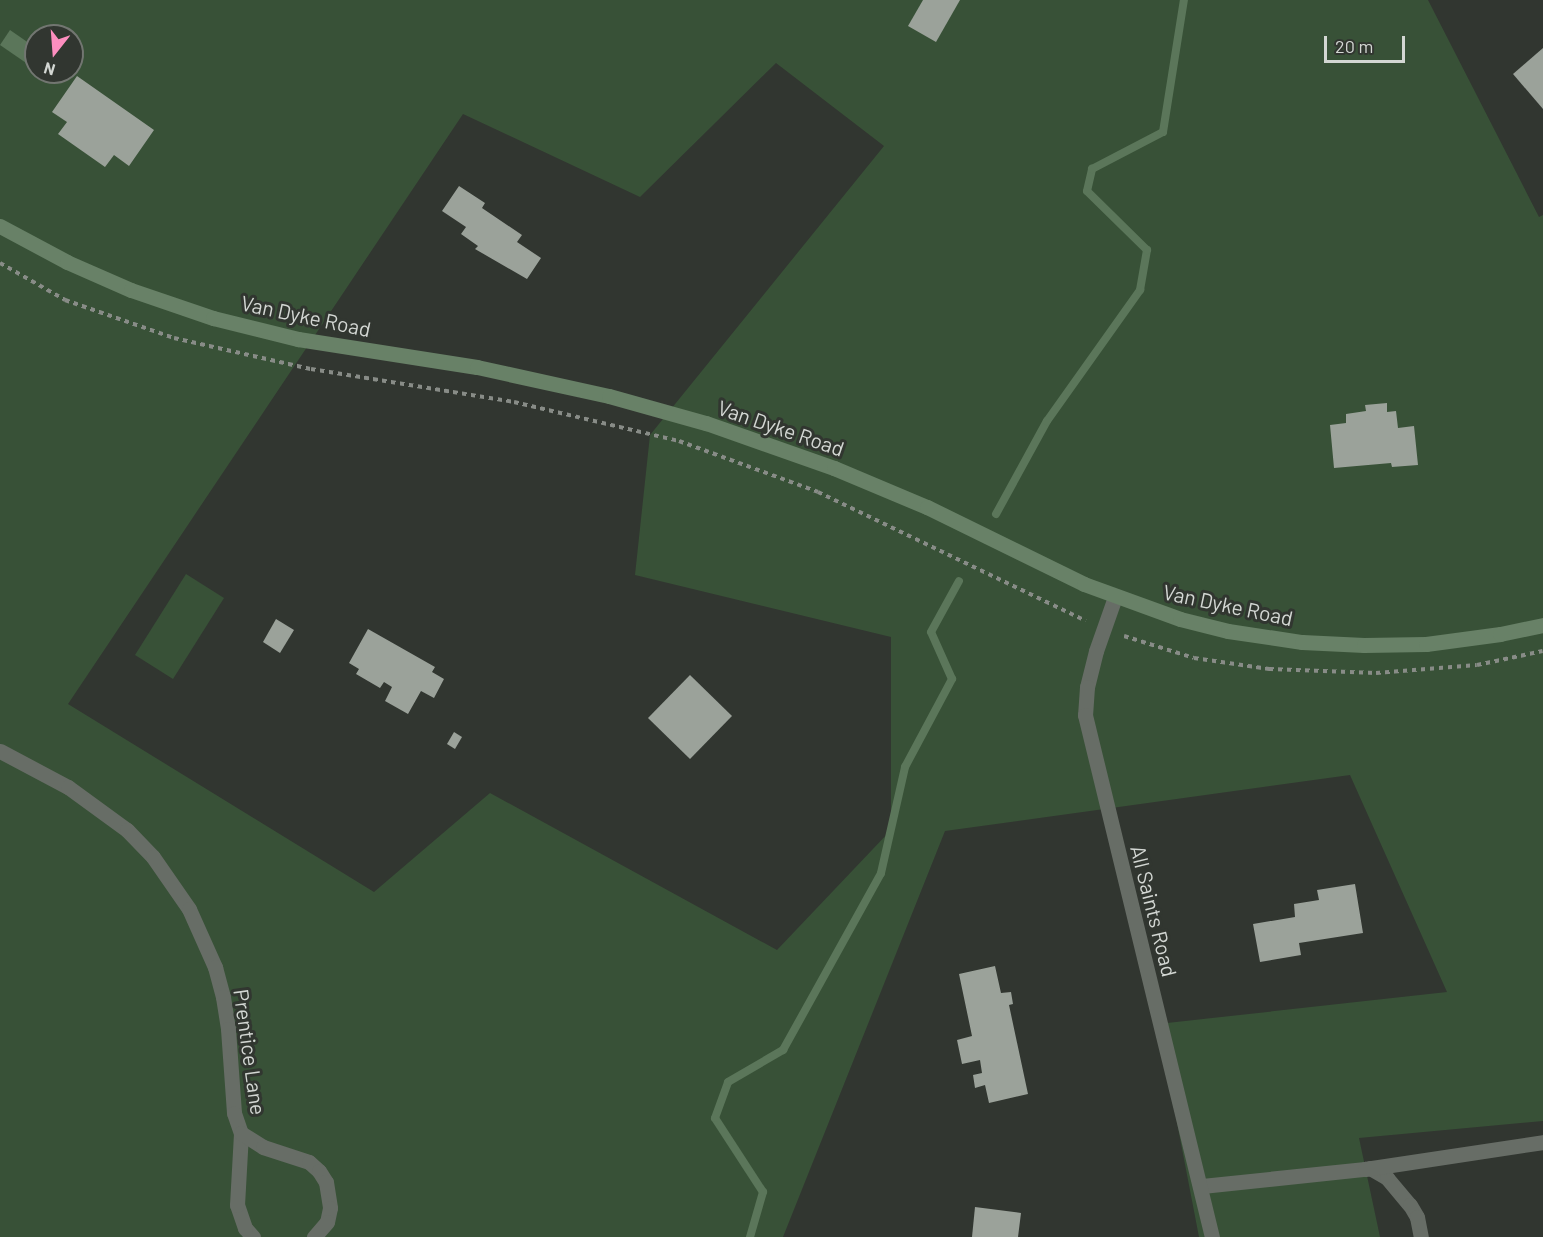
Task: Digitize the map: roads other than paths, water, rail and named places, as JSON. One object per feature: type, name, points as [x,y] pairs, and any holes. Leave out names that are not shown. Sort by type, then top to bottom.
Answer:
[{"type":"street","name":"Van Dyke Road","points":[[0,226],[67,262],[131,290],[213,318],[321,344],[477,367],[609,396],[706,423],[834,468],[927,507],[1115,597],[1180,619],[1228,631],[1302,642],[1364,645],[1426,644],[1500,634],[1543,625]]},
{"type":"street","name":"All Saints Road","points":[[1115,597],[1096,651],[1087,687],[1085,715],[1202,1186],[1212,1237]]},
{"type":"street","name":"Prentice Lane","points":[[0,751],[99,807],[127,830],[153,857],[178,891],[203,937],[223,997],[228,1029],[234,1113],[241,1133],[237,1205],[245,1228],[253,1237]]},
{"type":"street","name":"Prentice Lane","points":[[241,1133],[263,1147],[309,1162],[319,1171],[328,1188],[330,1208],[327,1222],[314,1237]]},
{"type":"street","points":[[1202,1186],[1370,1168],[1543,1142]]},
{"type":"street","points":[[1370,1168],[1388,1178],[1410,1204],[1417,1217],[1421,1237]]},
{"type":"waterway","points":[[996,514],[1047,421],[1140,290],[1147,250],[1087,191],[1092,169],[1163,132],[1184,0]]},
{"type":"waterway","points":[[750,1237],[763,1192],[715,1118],[728,1082],[783,1050],[881,873],[905,767],[952,679],[931,632],[959,581]]}]
